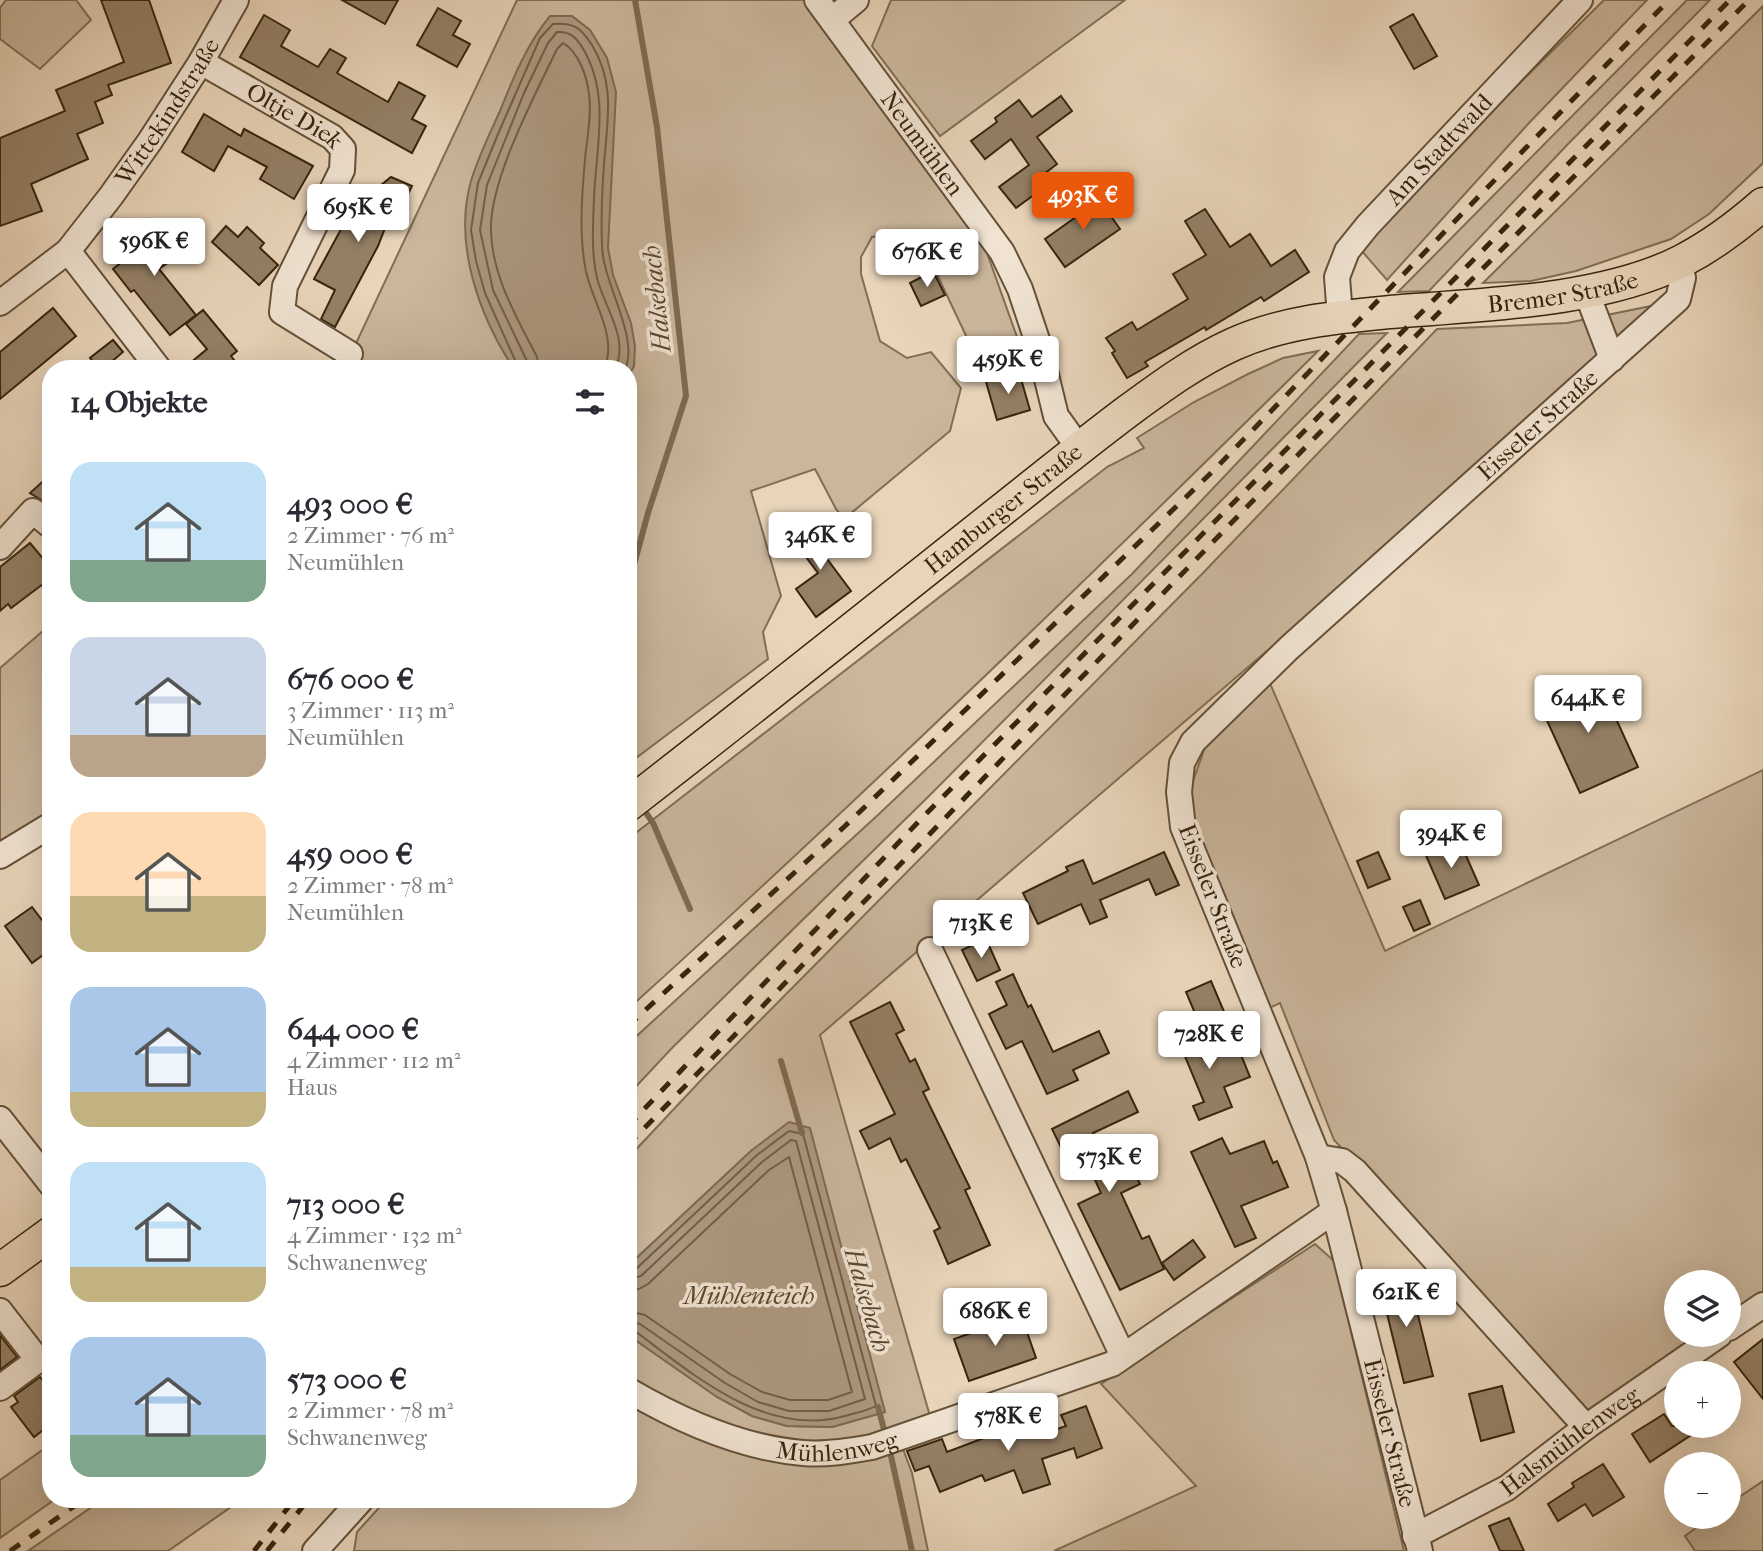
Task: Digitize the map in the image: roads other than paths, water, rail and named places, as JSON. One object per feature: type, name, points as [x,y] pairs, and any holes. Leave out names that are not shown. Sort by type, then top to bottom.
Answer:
[{"type":"main road","name":"Bremer Straße","points":[[1340,317],[1493,303],[1586,291],[1641,277],[1680,262],[1722,237],[1763,204]]},
{"type":"main road","name":"Hamburger Straße","points":[[640,796],[1079,448],[1167,382],[1236,343],[1264,333],[1340,317]]},
{"type":"main road","points":[[0,1270],[42,1240]]},
{"type":"street","name":"Wittekindstraße","points":[[0,303],[68,251],[150,141],[201,62],[236,0]]},
{"type":"street","name":"Neumühlen","points":[[817,0],[1002,252],[1020,289],[1039,345],[1056,416],[1079,448]]},
{"type":"street","points":[[832,20],[856,0]]},
{"type":"street","name":"Am Stadtwald","points":[[1340,317],[1337,277],[1347,251],[1368,225],[1580,0]]},
{"type":"street","name":"Oltje Diek","points":[[201,62],[332,137],[343,149],[342,170],[285,286],[282,312],[350,354]]},
{"type":"street","points":[[68,251],[152,360]]},
{"type":"street","name":"Eisseler Straße","points":[[1418,1544],[1318,1157],[1183,827],[1179,792],[1181,763],[1193,742],[1289,648],[1678,299],[1683,278],[1680,262]]},
{"type":"street","name":"Eisseler Straße","points":[[1586,291],[1612,359]]},
{"type":"street","points":[[0,547],[33,511],[42,518]]},
{"type":"street","points":[[0,856],[42,830]]},
{"type":"street","points":[[930,950],[1123,1356]]},
{"type":"street","points":[[0,1119],[42,1173]]},
{"type":"street","points":[[1318,1157],[1342,1161],[1355,1171],[1586,1427]]},
{"type":"street","name":"Mühlenweg","points":[[637,1395],[657,1407],[740,1442],[803,1453],[847,1452],[872,1447],[1112,1364],[1334,1211]]},
{"type":"street","points":[[1741,1320],[1763,1305]]},
{"type":"street","points":[[0,1311],[38,1360],[0,1388]]},
{"type":"street","name":"Halsmühlenweg","points":[[1418,1544],[1507,1488],[1586,1427],[1702,1347]]},
{"type":"street","points":[[315,1551],[354,1508]]},
{"type":"water","points":[[550,16],[572,16],[590,30],[607,58],[616,92],[608,248],[613,275],[631,323],[634,360],[508,360],[480,303],[467,254],[466,205],[481,154],[534,38]]},
{"type":"water","name":"Mühlenteich","points":[[789,1122],[810,1128],[885,1412],[832,1427],[787,1426],[752,1416],[717,1397],[637,1341],[637,1258],[752,1150]]},
{"type":"waterway","name":"Halsebach","points":[[635,0],[657,127],[686,396],[637,554]]},
{"type":"waterway","name":"Halsebach","points":[[642,807],[653,823],[690,909]]},
{"type":"waterway","name":"Halsebach","points":[[781,1061],[802,1133]]},
{"type":"waterway","name":"Halsebach","points":[[878,1407],[886,1437]]},
{"type":"waterway","name":"Halsebach","points":[[889,1447],[912,1551]]},
{"type":"railway","points":[[637,1018],[845,826],[1213,471],[1669,0]]},
{"type":"railway","points":[[637,1117],[922,818],[1730,0]]},
{"type":"railway","points":[[637,1136],[1273,480],[1749,0]]},
{"type":"railway","points":[[10,1551],[72,1508]]},
{"type":"railway","points":[[254,1551],[288,1508]]},
{"type":"railway","points":[[267,1551],[302,1508]]}]
